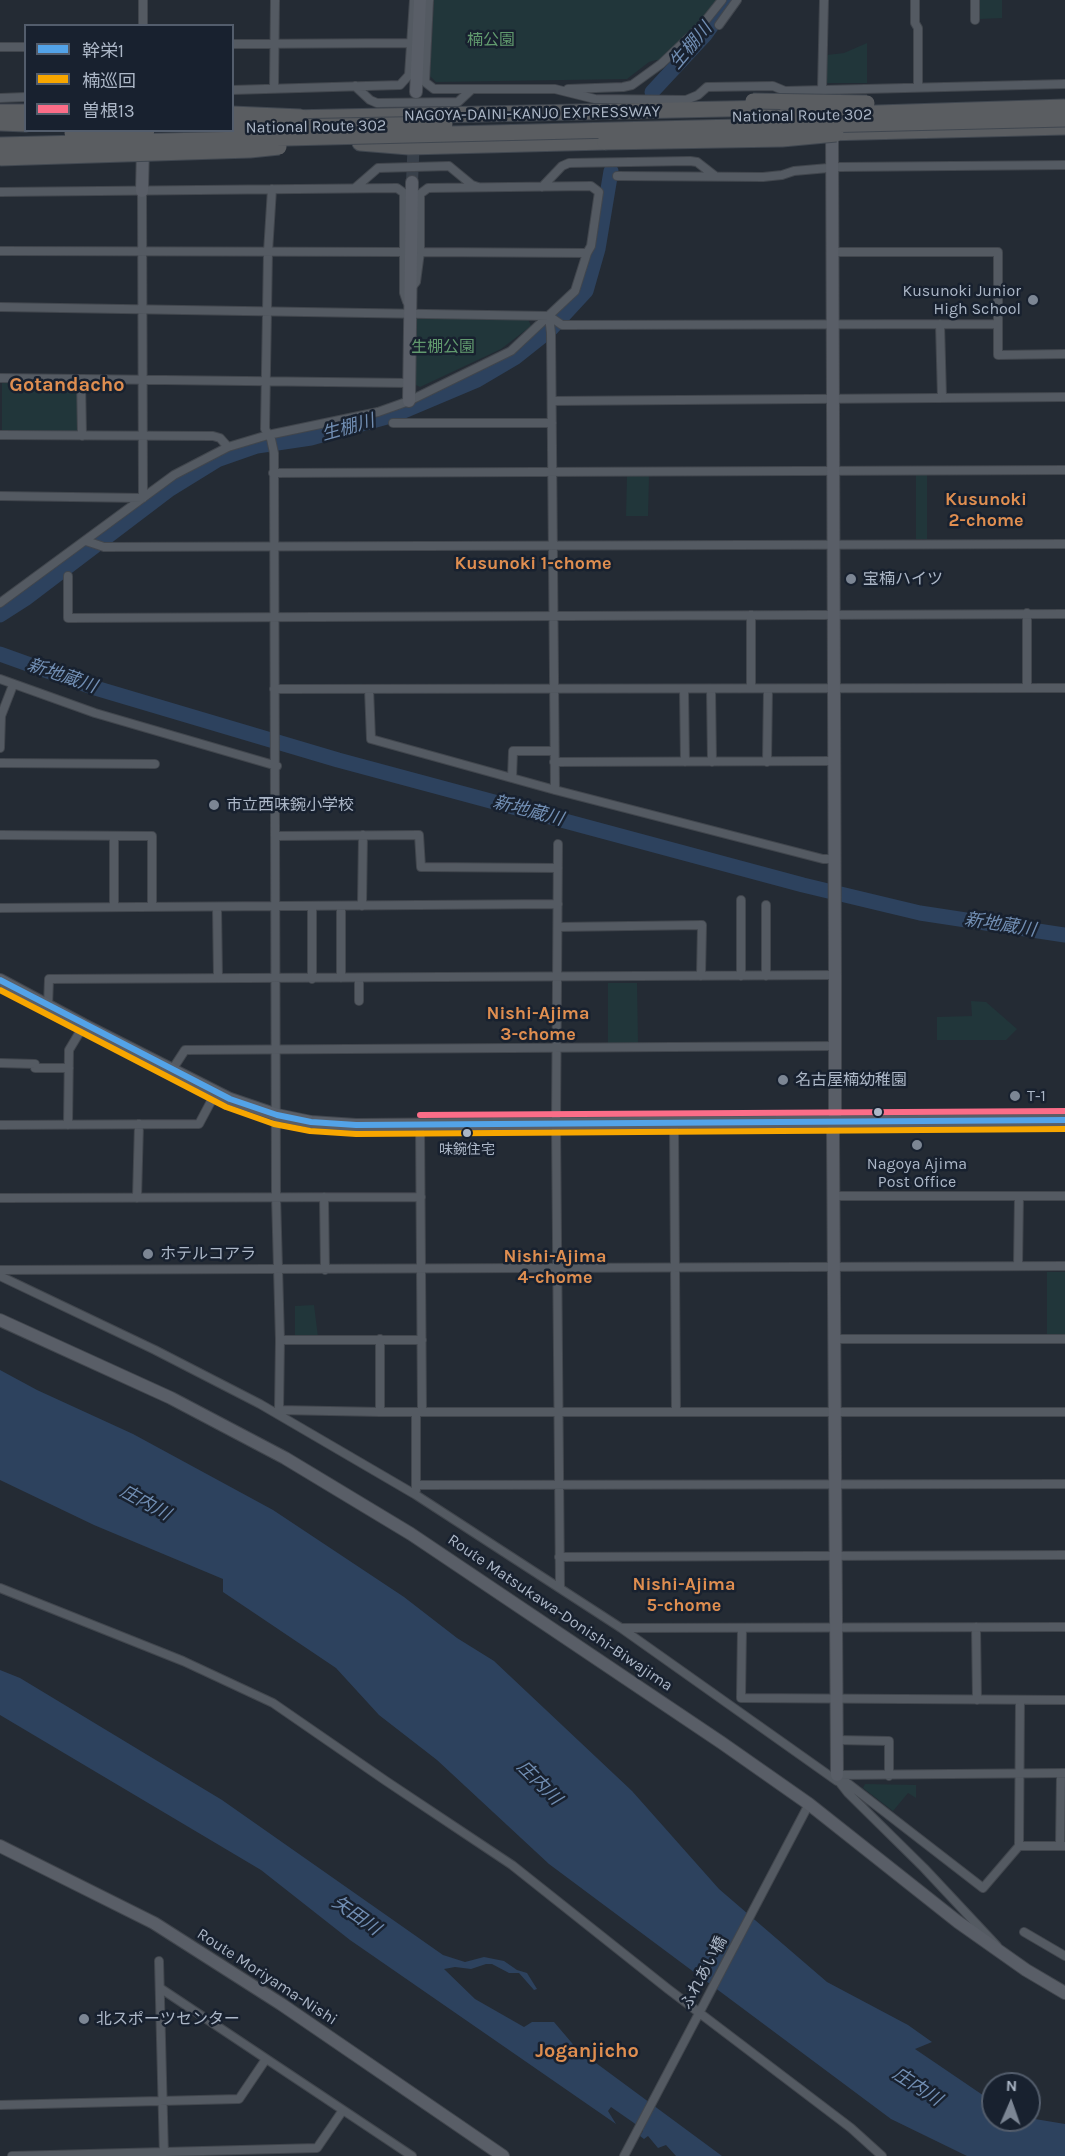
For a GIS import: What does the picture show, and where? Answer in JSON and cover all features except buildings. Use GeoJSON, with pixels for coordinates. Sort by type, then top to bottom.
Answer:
{"type":"FeatureCollection","features":[{"type":"Feature","properties":{"kind":"highway"},"geometry":{"type":"LineString","coordinates":[[339,117],[393,113],[753,101],[868,103],[976,116]]}},
{"type":"Feature","properties":{"kind":"highway","name":"National Route 302"},"geometry":{"type":"LineString","coordinates":[[234,119],[1065,101]]}},
{"type":"Feature","properties":{"kind":"highway","name":"NAGOYA-DAINI-KANJO EXPRESSWAY"},"geometry":{"type":"LineString","coordinates":[[976,116],[1065,107]]}},
{"type":"Feature","properties":{"kind":"highway"},"geometry":{"type":"LineString","coordinates":[[0,112],[24,112]]}},
{"type":"Feature","properties":{"kind":"highway"},"geometry":{"type":"LineString","coordinates":[[234,114],[295,117],[408,147],[782,139],[976,116]]}},
{"type":"Feature","properties":{"kind":"highway","name":"NAGOYA-DAINI-KANJO EXPRESSWAY"},"geometry":{"type":"LineString","coordinates":[[0,145],[976,116],[1065,119]]}},
{"type":"Feature","properties":{"kind":"highway"},"geometry":{"type":"LineString","coordinates":[[0,123],[24,123]]}},
{"type":"Feature","properties":{"kind":"highway","name":"National Route 302"},"geometry":{"type":"LineString","coordinates":[[0,152],[143,149],[361,135],[832,133],[1065,127]]}},
{"type":"Feature","properties":{"kind":"highway","name":"NAGOYA-DAINI-KANJO EXPRESSWAY"},"geometry":{"type":"LineString","coordinates":[[234,128],[361,135]]}},
{"type":"Feature","properties":{"kind":"highway"},"geometry":{"type":"LineString","coordinates":[[0,135],[87,132]]}},
{"type":"Feature","properties":{"kind":"highway"},"geometry":{"type":"LineString","coordinates":[[0,158],[250,150],[361,135]]}},
{"type":"Feature","properties":{"kind":"highway"},"geometry":{"type":"LineString","coordinates":[[0,165],[29,152]]}},
{"type":"Feature","properties":{"kind":"street"},"geometry":{"type":"LineString","coordinates":[[143,0],[143,24]]}},
{"type":"Feature","properties":{"kind":"street"},"geometry":{"type":"LineString","coordinates":[[274,88],[275,0]]}},
{"type":"Feature","properties":{"kind":"street"},"geometry":{"type":"LineString","coordinates":[[234,90],[400,85],[409,75],[414,0]]}},
{"type":"Feature","properties":{"kind":"street"},"geometry":{"type":"LineString","coordinates":[[416,92],[420,0]]}},
{"type":"Feature","properties":{"kind":"street"},"geometry":{"type":"LineString","coordinates":[[429,0],[424,78],[425,82],[434,89],[555,89],[632,85],[661,64],[722,0]]}},
{"type":"Feature","properties":{"kind":"street"},"geometry":{"type":"LineString","coordinates":[[719,25],[737,0]]}},
{"type":"Feature","properties":{"kind":"street"},"geometry":{"type":"LineString","coordinates":[[822,90],[824,0]]}},
{"type":"Feature","properties":{"kind":"street"},"geometry":{"type":"LineString","coordinates":[[915,0],[915,22],[918,28],[918,87]]}},
{"type":"Feature","properties":{"kind":"street"},"geometry":{"type":"LineString","coordinates":[[975,0],[975,20]]}},
{"type":"Feature","properties":{"kind":"street"},"geometry":{"type":"LineString","coordinates":[[234,44],[412,43]]}},
{"type":"Feature","properties":{"kind":"street"},"geometry":{"type":"LineString","coordinates":[[0,47],[24,47]]}},
{"type":"Feature","properties":{"kind":"street"},"geometry":{"type":"LineString","coordinates":[[555,89],[595,99],[649,100],[692,98],[707,87],[773,86],[784,91],[1065,84]]}},
{"type":"Feature","properties":{"kind":"street"},"geometry":{"type":"LineString","coordinates":[[355,86],[377,104],[458,102],[472,89]]}},
{"type":"Feature","properties":{"kind":"street"},"geometry":{"type":"LineString","coordinates":[[862,106],[881,88]]}},
{"type":"Feature","properties":{"kind":"street"},"geometry":{"type":"LineString","coordinates":[[0,98],[24,97]]}},
{"type":"Feature","properties":{"kind":"street"},"geometry":{"type":"LineString","coordinates":[[832,107],[834,471],[832,614],[835,689],[835,1122],[832,1134],[837,1778],[998,1944],[995,1949]]}},
{"type":"Feature","properties":{"kind":"street"},"geometry":{"type":"LineString","coordinates":[[143,498],[142,191],[145,132]]}},
{"type":"Feature","properties":{"kind":"street"},"geometry":{"type":"LineString","coordinates":[[542,187],[567,163],[694,161],[718,177]]}},
{"type":"Feature","properties":{"kind":"street"},"geometry":{"type":"LineString","coordinates":[[617,176],[763,177],[794,171],[840,167],[1065,165]]}},
{"type":"Feature","properties":{"kind":"street"},"geometry":{"type":"LineString","coordinates":[[355,188],[378,168],[449,166],[472,185],[478,187]]}},
{"type":"Feature","properties":{"kind":"street"},"geometry":{"type":"LineString","coordinates":[[409,401],[412,182]]}},
{"type":"Feature","properties":{"kind":"street"},"geometry":{"type":"LineString","coordinates":[[0,603],[88,542],[174,476],[228,447],[378,412],[409,401],[511,351],[550,319],[575,291],[591,246],[600,195],[596,188],[591,186],[428,188],[420,194],[420,252],[416,282],[410,289]]}},
{"type":"Feature","properties":{"kind":"street"},"geometry":{"type":"LineString","coordinates":[[0,192],[397,188],[404,193],[404,293],[409,311]]}},
{"type":"Feature","properties":{"kind":"street"},"geometry":{"type":"LineString","coordinates":[[272,189],[268,252],[265,429],[273,449],[279,1413]]}},
{"type":"Feature","properties":{"kind":"street"},"geometry":{"type":"LineString","coordinates":[[0,251],[404,252]]}},
{"type":"Feature","properties":{"kind":"street"},"geometry":{"type":"LineString","coordinates":[[420,252],[587,253]]}},
{"type":"Feature","properties":{"kind":"street"},"geometry":{"type":"LineString","coordinates":[[832,252],[998,252],[998,355],[1065,354]]}},
{"type":"Feature","properties":{"kind":"street"},"geometry":{"type":"LineString","coordinates":[[0,307],[409,311],[550,319],[562,325],[998,324]]}},
{"type":"Feature","properties":{"kind":"street"},"geometry":{"type":"LineString","coordinates":[[550,319],[552,333],[555,790]]}},
{"type":"Feature","properties":{"kind":"street"},"geometry":{"type":"LineString","coordinates":[[940,324],[942,398]]}},
{"type":"Feature","properties":{"kind":"street"},"geometry":{"type":"LineString","coordinates":[[0,378],[409,382]]}},
{"type":"Feature","properties":{"kind":"street"},"geometry":{"type":"LineString","coordinates":[[81,380],[82,436]]}},
{"type":"Feature","properties":{"kind":"street"},"geometry":{"type":"LineString","coordinates":[[552,401],[1065,397]]}},
{"type":"Feature","properties":{"kind":"street"},"geometry":{"type":"LineString","coordinates":[[393,423],[552,423]]}},
{"type":"Feature","properties":{"kind":"street"},"geometry":{"type":"LineString","coordinates":[[0,435],[213,436],[220,438],[228,447]]}},
{"type":"Feature","properties":{"kind":"street"},"geometry":{"type":"LineString","coordinates":[[273,473],[1065,470]]}},
{"type":"Feature","properties":{"kind":"street"},"geometry":{"type":"LineString","coordinates":[[0,496],[143,498]]}},
{"type":"Feature","properties":{"kind":"street"},"geometry":{"type":"LineString","coordinates":[[88,542],[104,548],[1065,544]]}},
{"type":"Feature","properties":{"kind":"street"},"geometry":{"type":"LineString","coordinates":[[68,576],[68,618],[1065,614]]}},
{"type":"Feature","properties":{"kind":"street"},"geometry":{"type":"LineString","coordinates":[[1027,613],[1027,688]]}},
{"type":"Feature","properties":{"kind":"street"},"geometry":{"type":"LineString","coordinates":[[751,615],[752,688]]}},
{"type":"Feature","properties":{"kind":"street"},"geometry":{"type":"LineString","coordinates":[[0,679],[11,689],[276,766]]}},
{"type":"Feature","properties":{"kind":"street"},"geometry":{"type":"LineString","coordinates":[[684,688],[685,762]]}},
{"type":"Feature","properties":{"kind":"street"},"geometry":{"type":"LineString","coordinates":[[767,762],[768,688]]}},
{"type":"Feature","properties":{"kind":"street"},"geometry":{"type":"LineString","coordinates":[[274,689],[1065,688]]}},
{"type":"Feature","properties":{"kind":"street"},"geometry":{"type":"LineString","coordinates":[[0,693],[11,689]]}},
{"type":"Feature","properties":{"kind":"street"},"geometry":{"type":"LineString","coordinates":[[0,748],[1,716],[11,689]]}},
{"type":"Feature","properties":{"kind":"street"},"geometry":{"type":"LineString","coordinates":[[369,689],[371,739],[555,790],[823,859],[834,859]]}},
{"type":"Feature","properties":{"kind":"street"},"geometry":{"type":"LineString","coordinates":[[711,689],[712,762]]}},
{"type":"Feature","properties":{"kind":"street"},"geometry":{"type":"LineString","coordinates":[[512,778],[513,751],[554,751]]}},
{"type":"Feature","properties":{"kind":"street"},"geometry":{"type":"LineString","coordinates":[[554,762],[834,762]]}},
{"type":"Feature","properties":{"kind":"street"},"geometry":{"type":"LineString","coordinates":[[0,763],[155,764]]}},
{"type":"Feature","properties":{"kind":"street"},"geometry":{"type":"LineString","coordinates":[[0,835],[152,836],[152,907]]}},
{"type":"Feature","properties":{"kind":"street"},"geometry":{"type":"LineString","coordinates":[[362,906],[363,835]]}},
{"type":"Feature","properties":{"kind":"street"},"geometry":{"type":"LineString","coordinates":[[276,836],[419,835],[421,867],[558,868]]}},
{"type":"Feature","properties":{"kind":"street"},"geometry":{"type":"LineString","coordinates":[[114,836],[114,907]]}},
{"type":"Feature","properties":{"kind":"street"},"geometry":{"type":"LineString","coordinates":[[558,844],[556,1269],[560,1587]]}},
{"type":"Feature","properties":{"kind":"street"},"geometry":{"type":"LineString","coordinates":[[741,900],[741,976]]}},
{"type":"Feature","properties":{"kind":"street"},"geometry":{"type":"LineString","coordinates":[[0,908],[558,904]]}},
{"type":"Feature","properties":{"kind":"street"},"geometry":{"type":"LineString","coordinates":[[765,905],[766,976]]}},
{"type":"Feature","properties":{"kind":"street"},"geometry":{"type":"LineString","coordinates":[[312,906],[312,979]]}},
{"type":"Feature","properties":{"kind":"street"},"geometry":{"type":"LineString","coordinates":[[341,906],[341,978]]}},
{"type":"Feature","properties":{"kind":"street"},"geometry":{"type":"LineString","coordinates":[[217,907],[218,978]]}},
{"type":"Feature","properties":{"kind":"street"},"geometry":{"type":"LineString","coordinates":[[558,927],[702,925],[701,976]]}},
{"type":"Feature","properties":{"kind":"street"},"geometry":{"type":"LineString","coordinates":[[48,1006],[49,979],[835,975]]}},
{"type":"Feature","properties":{"kind":"street"},"geometry":{"type":"LineString","coordinates":[[359,978],[359,1001]]}},
{"type":"Feature","properties":{"kind":"street"},"geometry":{"type":"LineString","coordinates":[[0,980],[172,1070],[248,1106],[277,1115],[333,1124],[1065,1120]]}},
{"type":"Feature","properties":{"kind":"street"},"geometry":{"type":"LineString","coordinates":[[68,1125],[69,1050],[84,1025]]}},
{"type":"Feature","properties":{"kind":"street"},"geometry":{"type":"LineString","coordinates":[[172,1070],[184,1050],[835,1046]]}},
{"type":"Feature","properties":{"kind":"street"},"geometry":{"type":"LineString","coordinates":[[0,1063],[35,1064],[35,1068],[69,1068]]}},
{"type":"Feature","properties":{"kind":"street"},"geometry":{"type":"LineString","coordinates":[[0,1125],[199,1124],[216,1092]]}},
{"type":"Feature","properties":{"kind":"street"},"geometry":{"type":"LineString","coordinates":[[674,1123],[676,1412]]}},
{"type":"Feature","properties":{"kind":"street"},"geometry":{"type":"LineString","coordinates":[[137,1198],[139,1124]]}},
{"type":"Feature","properties":{"kind":"street"},"geometry":{"type":"LineString","coordinates":[[416,1495],[422,1340],[420,1124]]}},
{"type":"Feature","properties":{"kind":"street"},"geometry":{"type":"LineString","coordinates":[[833,1196],[1065,1196]]}},
{"type":"Feature","properties":{"kind":"street"},"geometry":{"type":"LineString","coordinates":[[1018,1266],[1019,1196]]}},
{"type":"Feature","properties":{"kind":"street"},"geometry":{"type":"LineString","coordinates":[[324,1197],[325,1270]]}},
{"type":"Feature","properties":{"kind":"street"},"geometry":{"type":"LineString","coordinates":[[0,1198],[421,1197]]}},
{"type":"Feature","properties":{"kind":"street"},"geometry":{"type":"LineString","coordinates":[[0,1270],[1065,1266]]}},
{"type":"Feature","properties":{"kind":"street"},"geometry":{"type":"LineString","coordinates":[[0,1276],[155,1350],[279,1413],[416,1495],[621,1628],[837,1778],[983,1888],[1019,1846],[1020,1700]]}},
{"type":"Feature","properties":{"kind":"street","name":"Route Matsukawa-Donishi-Biwajima"},"geometry":{"type":"LineString","coordinates":[[0,1320],[171,1398],[285,1458],[359,1502],[476,1576],[625,1676],[809,1804],[995,1949],[1065,1993]]}},
{"type":"Feature","properties":{"kind":"street"},"geometry":{"type":"LineString","coordinates":[[380,1339],[380,1412]]}},
{"type":"Feature","properties":{"kind":"street"},"geometry":{"type":"LineString","coordinates":[[834,1339],[1065,1339]]}},
{"type":"Feature","properties":{"kind":"street"},"geometry":{"type":"LineString","coordinates":[[280,1340],[422,1340]]}},
{"type":"Feature","properties":{"kind":"street"},"geometry":{"type":"LineString","coordinates":[[279,1413],[1065,1412]]}},
{"type":"Feature","properties":{"kind":"street"},"geometry":{"type":"LineString","coordinates":[[416,1485],[1065,1484]]}},
{"type":"Feature","properties":{"kind":"street"},"geometry":{"type":"LineString","coordinates":[[560,1557],[1065,1555]]}},
{"type":"Feature","properties":{"kind":"street"},"geometry":{"type":"LineString","coordinates":[[0,1588],[183,1660],[273,1703],[512,1864],[668,1989],[703,2008],[756,2056],[851,2128],[882,2156]]}},
{"type":"Feature","properties":{"kind":"street"},"geometry":{"type":"LineString","coordinates":[[976,1627],[977,1700]]}},
{"type":"Feature","properties":{"kind":"street"},"geometry":{"type":"LineString","coordinates":[[621,1628],[1065,1627]]}},
{"type":"Feature","properties":{"kind":"street"},"geometry":{"type":"LineString","coordinates":[[742,1628],[741,1698],[1065,1700]]}},
{"type":"Feature","properties":{"kind":"street"},"geometry":{"type":"LineString","coordinates":[[837,1740],[890,1741],[889,1776]]}},
{"type":"Feature","properties":{"kind":"street"},"geometry":{"type":"LineString","coordinates":[[837,1778],[1063,1773],[1063,1846],[1019,1846]]}},
{"type":"Feature","properties":{"kind":"street","name":"ふれあい橋"},"geometry":{"type":"LineString","coordinates":[[624,2156],[809,1804]]}},
{"type":"Feature","properties":{"kind":"street","name":"Route Moriyama-Nishi"},"geometry":{"type":"LineString","coordinates":[[0,1846],[154,1923],[281,2004],[503,2156]]}},
{"type":"Feature","properties":{"kind":"street"},"geometry":{"type":"LineString","coordinates":[[1024,1932],[1065,1956]]}},
{"type":"Feature","properties":{"kind":"street"},"geometry":{"type":"LineString","coordinates":[[159,1961],[164,2155]]}},
{"type":"Feature","properties":{"kind":"street"},"geometry":{"type":"LineString","coordinates":[[160,1989],[412,2156]]}},
{"type":"Feature","properties":{"kind":"street"},"geometry":{"type":"LineString","coordinates":[[0,2105],[238,2099],[266,2058]]}},
{"type":"Feature","properties":{"kind":"street"},"geometry":{"type":"LineString","coordinates":[[12,2156],[164,2155],[317,2148],[343,2110]]}},
{"type":"Feature","properties":{"kind":"green space","name":"楠公園"},"geometry":{"type":"Polygon","coordinates":[[[434,0],[718,0],[704,22],[662,61],[649,62],[627,79],[436,82],[430,76],[434,0]]]}},
{"type":"Feature","properties":{"kind":"green space"},"geometry":{"type":"Polygon","coordinates":[[[978,0],[1002,0],[1002,18],[980,19],[978,0]]]}},
{"type":"Feature","properties":{"kind":"green space"},"geometry":{"type":"Polygon","coordinates":[[[867,43],[867,83],[827,83],[827,55],[844,53],[867,43]]]}},
{"type":"Feature","properties":{"kind":"green space","name":"生棚公園"},"geometry":{"type":"Polygon","coordinates":[[[417,319],[528,319],[531,326],[501,349],[420,387],[416,385],[415,321],[417,319]]]}},
{"type":"Feature","properties":{"kind":"green space"},"geometry":{"type":"Polygon","coordinates":[[[2,382],[79,383],[80,432],[2,432],[2,382]]]}},
{"type":"Feature","properties":{"kind":"green space"},"geometry":{"type":"Polygon","coordinates":[[[916,474],[927,474],[927,539],[916,539],[916,474]]]}},
{"type":"Feature","properties":{"kind":"green space"},"geometry":{"type":"Polygon","coordinates":[[[627,476],[649,476],[648,516],[626,516],[627,476]]]}},
{"type":"Feature","properties":{"kind":"green space"},"geometry":{"type":"Polygon","coordinates":[[[608,983],[637,983],[638,1043],[608,1044],[608,983]]]}},
{"type":"Feature","properties":{"kind":"green space"},"geometry":{"type":"Polygon","coordinates":[[[971,1001],[986,1002],[1017,1029],[1006,1040],[937,1040],[937,1017],[972,1016],[971,1001]]]}},
{"type":"Feature","properties":{"kind":"green space"},"geometry":{"type":"Polygon","coordinates":[[[1047,1272],[1065,1272],[1065,1334],[1047,1334],[1047,1272]]]}},
{"type":"Feature","properties":{"kind":"green space"},"geometry":{"type":"Polygon","coordinates":[[[314,1305],[318,1337],[295,1337],[295,1306],[314,1305]]]}},
{"type":"Feature","properties":{"kind":"green space"},"geometry":{"type":"Polygon","coordinates":[[[865,1784],[916,1785],[916,1798],[908,1793],[893,1811],[863,1788],[865,1784]]]}},
{"type":"Feature","properties":{"kind":"water","name":"庄内川"},"geometry":{"type":"Polygon","coordinates":[[[0,1370],[37,1390],[133,1434],[273,1510],[404,1597],[457,1638],[494,1661],[632,1791],[719,1889],[827,1982],[908,2025],[932,2042],[915,2049],[981,2094],[981,2132],[1041,2132],[1041,2120],[1065,2124],[1065,2156],[967,2156],[891,2119],[549,1864],[437,1760],[379,1715],[336,1668],[223,1592],[223,1579],[94,1525],[0,1480],[0,1370]]]}},
{"type":"Feature","properties":{"kind":"water","name":"矢田川"},"geometry":{"type":"Polygon","coordinates":[[[0,1670],[20,1678],[222,1800],[443,1955],[465,1962],[484,1957],[504,1961],[517,1970],[527,1973],[537,1989],[534,1990],[519,1973],[509,1973],[492,1964],[471,1969],[455,1967],[444,1969],[475,1999],[524,2027],[532,2022],[554,2022],[577,2049],[722,2156],[676,2156],[666,2145],[658,2148],[648,2136],[644,2139],[640,2136],[643,2131],[611,2107],[608,2111],[616,2124],[350,1940],[261,1870],[0,1715],[0,1670]]]}},
{"type":"Feature","properties":{"kind":"waterway","name":"生棚川"},"geometry":{"type":"LineString","coordinates":[[652,92],[705,35],[730,0]]}},
{"type":"Feature","properties":{"kind":"waterway","name":"生棚川"},"geometry":{"type":"LineString","coordinates":[[0,615],[25,599],[170,489],[217,460],[257,446],[311,438],[394,415],[477,380],[516,357],[550,330],[586,291],[598,249],[611,171]]}},
{"type":"Feature","properties":{"kind":"waterway","name":"新地蔵川"},"geometry":{"type":"LineString","coordinates":[[0,654],[92,687],[338,760],[803,885],[920,913],[1065,935]]}},
{"type":"Feature","properties":{"kind":"tunnel"},"geometry":{"type":"LineString","coordinates":[[412,182],[416,92]]}},
{"type":"Feature","properties":{"kind":"transit line","name":"幹栄1"},"geometry":{"type":"LineString","coordinates":[[0,980],[230,1099],[277,1115],[311,1122],[356,1125],[1065,1120]]}},
{"type":"Feature","properties":{"kind":"transit line","name":"楠巡回"},"geometry":{"type":"LineString","coordinates":[[0,990],[226,1107],[274,1124],[310,1131],[356,1134],[1065,1129]]}},
{"type":"Feature","properties":{"kind":"transit line","name":"曽根13"},"geometry":{"type":"LineString","coordinates":[[420,1115],[1065,1111]]}},
{"type":"Feature","properties":{"kind":"place","name":"Kusunoki Junior High School"},"geometry":{"type":"Point","coordinates":[1033,300]}},
{"type":"Feature","properties":{"kind":"place","name":"宝楠ハイツ"},"geometry":{"type":"Point","coordinates":[851,579]}},
{"type":"Feature","properties":{"kind":"place","name":"市立西味鋺小学校"},"geometry":{"type":"Point","coordinates":[214,805]}},
{"type":"Feature","properties":{"kind":"place","name":"名古屋楠幼稚園"},"geometry":{"type":"Point","coordinates":[783,1080]}},
{"type":"Feature","properties":{"kind":"place","name":"T-1"},"geometry":{"type":"Point","coordinates":[1015,1096]}},
{"type":"Feature","properties":{"kind":"place","name":"味鋺住宅"},"geometry":{"type":"Point","coordinates":[467,1133]}},
{"type":"Feature","properties":{"kind":"place","name":"Nagoya Ajima Post Office"},"geometry":{"type":"Point","coordinates":[917,1145]}},
{"type":"Feature","properties":{"kind":"place","name":"ホテルコアラ"},"geometry":{"type":"Point","coordinates":[148,1254]}},
{"type":"Feature","properties":{"kind":"place","name":"北スポーツセンター"},"geometry":{"type":"Point","coordinates":[84,2019]}},
{"type":"Feature","properties":{"kind":"district","name":"Gotandacho"},"geometry":{"type":"Point","coordinates":[67,385]}},
{"type":"Feature","properties":{"kind":"district","name":"Kusunoki 2-chome"},"geometry":{"type":"Point","coordinates":[986,510]}},
{"type":"Feature","properties":{"kind":"district","name":"Kusunoki 1-chome"},"geometry":{"type":"Point","coordinates":[533,564]}},
{"type":"Feature","properties":{"kind":"district","name":"Nishi-Ajima 3-chome"},"geometry":{"type":"Point","coordinates":[538,1024]}},
{"type":"Feature","properties":{"kind":"district","name":"Nishi-Ajima 4-chome"},"geometry":{"type":"Point","coordinates":[555,1267]}},
{"type":"Feature","properties":{"kind":"district","name":"Nishi-Ajima 5-chome"},"geometry":{"type":"Point","coordinates":[684,1595]}},
{"type":"Feature","properties":{"kind":"district","name":"Joganjicho"},"geometry":{"type":"Point","coordinates":[587,2051]}}]}
